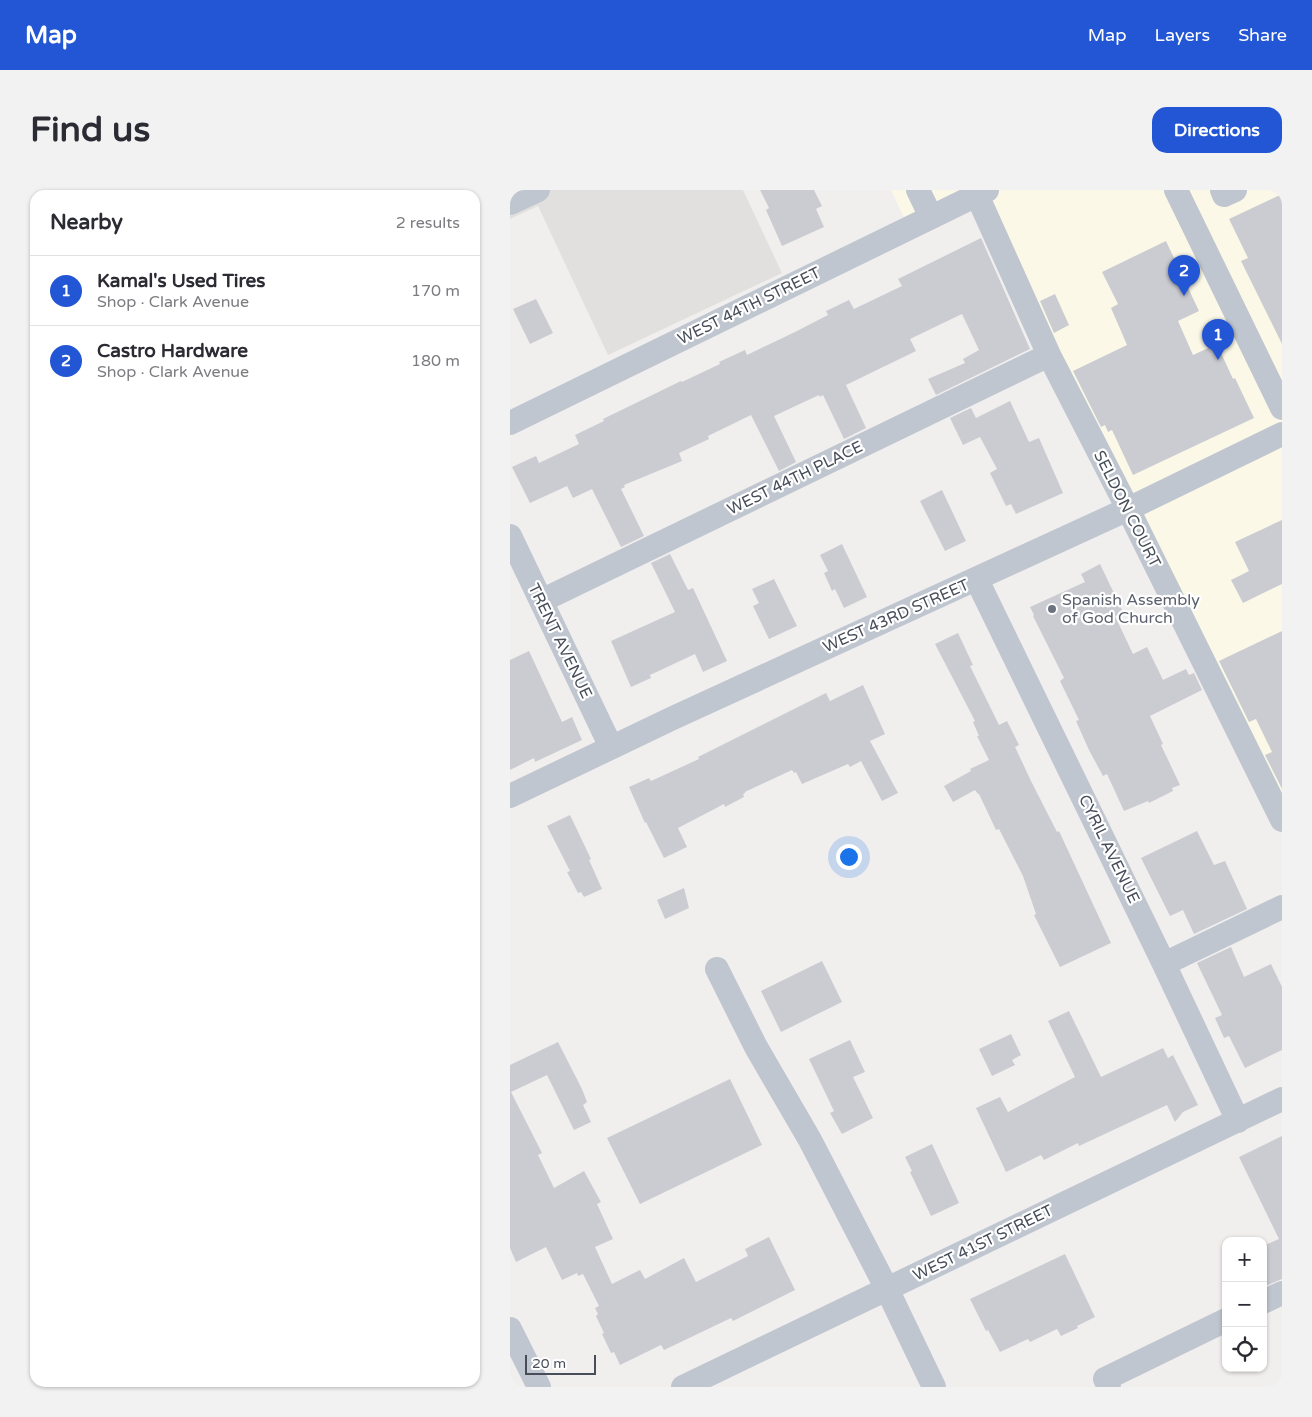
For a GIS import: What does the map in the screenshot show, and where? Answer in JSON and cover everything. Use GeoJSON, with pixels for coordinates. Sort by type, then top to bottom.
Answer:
{"type":"FeatureCollection","features":[{"type":"Feature","properties":{"kind":"street"},"geometry":{"type":"LineString","coordinates":[[510,203],[538,190]]}},
{"type":"Feature","properties":{"kind":"street"},"geometry":{"type":"LineString","coordinates":[[918,190],[931,217]]}},
{"type":"Feature","properties":{"kind":"street"},"geometry":{"type":"LineString","coordinates":[[1176,190],[1276,380],[1282,408]]}},
{"type":"Feature","properties":{"kind":"street"},"geometry":{"type":"LineString","coordinates":[[1222,190],[1224,195],[1235,190]]}},
{"type":"Feature","properties":{"kind":"street","name":"WEST 44TH STREET"},"geometry":{"type":"LineString","coordinates":[[510,423],[982,192]]}},
{"type":"Feature","properties":{"kind":"street","name":"SELDON COURT"},"geometry":{"type":"LineString","coordinates":[[982,192],[1049,355],[1128,509],[1282,820]]}},
{"type":"Feature","properties":{"kind":"street","name":"WEST 44TH PLACE"},"geometry":{"type":"LineString","coordinates":[[540,601],[1049,355]]}},
{"type":"Feature","properties":{"kind":"street","name":"WEST 43RD STREET"},"geometry":{"type":"LineString","coordinates":[[510,796],[612,747],[977,580],[1282,434]]}},
{"type":"Feature","properties":{"kind":"street","name":"TRENT AVENUE"},"geometry":{"type":"LineString","coordinates":[[510,536],[612,747]]}},
{"type":"Feature","properties":{"kind":"street","name":"CYRIL AVENUE"},"geometry":{"type":"LineString","coordinates":[[977,580],[1164,964],[1238,1121]]}},
{"type":"Feature","properties":{"kind":"street"},"geometry":{"type":"LineString","coordinates":[[1164,964],[1282,907]]}},
{"type":"Feature","properties":{"kind":"street"},"geometry":{"type":"LineString","coordinates":[[717,969],[756,1047],[810,1140],[887,1289],[934,1387]]}},
{"type":"Feature","properties":{"kind":"street","name":"WEST 41ST STREET"},"geometry":{"type":"LineString","coordinates":[[683,1387],[1282,1099]]}},
{"type":"Feature","properties":{"kind":"street"},"geometry":{"type":"LineString","coordinates":[[1267,1300],[1282,1293]]}},
{"type":"Feature","properties":{"kind":"street"},"geometry":{"type":"LineString","coordinates":[[1109,1387],[1105,1379],[1222,1322]]}},
{"type":"Feature","properties":{"kind":"street"},"geometry":{"type":"LineString","coordinates":[[510,1329],[539,1387]]}},
{"type":"Feature","properties":{"kind":"shaded area"},"geometry":{"type":"Polygon","coordinates":[[[510,190],[743,190],[782,273],[608,355],[538,206],[510,219],[510,190]]]}},
{"type":"Feature","properties":{"kind":"shaded area"},"geometry":{"type":"Polygon","coordinates":[[[891,190],[1282,190],[1282,820],[977,195],[909,228],[891,190]]]}},
{"type":"Feature","properties":{"kind":"building"},"geometry":{"type":"Polygon","coordinates":[[[760,190],[814,190],[822,206],[816,209],[824,227],[782,246],[766,210],[769,208],[760,190]]]}},
{"type":"Feature","properties":{"kind":"building"},"geometry":{"type":"Polygon","coordinates":[[[1282,194],[1282,344],[1241,261],[1248,258],[1229,219],[1282,194]]]}},
{"type":"Feature","properties":{"kind":"building"},"geometry":{"type":"Polygon","coordinates":[[[981,238],[1030,349],[936,395],[928,379],[965,363],[963,359],[979,350],[962,314],[910,339],[916,351],[846,385],[866,428],[844,439],[823,395],[820,397],[819,395],[774,416],[796,462],[779,471],[751,415],[708,436],[709,439],[679,453],[682,461],[624,485],[625,487],[621,489],[644,536],[621,547],[592,489],[573,498],[567,486],[530,503],[512,467],[536,456],[539,463],[579,444],[575,435],[604,421],[603,419],[720,364],[719,362],[745,350],[747,355],[795,332],[828,315],[826,311],[849,300],[854,309],[902,286],[898,279],[981,238]]]}},
{"type":"Feature","properties":{"kind":"building"},"geometry":{"type":"Polygon","coordinates":[[[1166,241],[1199,311],[1178,321],[1193,355],[1217,344],[1254,418],[1133,475],[1112,430],[1108,432],[1105,425],[1101,427],[1073,371],[1127,345],[1111,308],[1118,304],[1102,272],[1166,241]]]}},
{"type":"Feature","properties":{"kind":"building"},"geometry":{"type":"Polygon","coordinates":[[[1055,294],[1069,325],[1054,333],[1040,301],[1055,294]]]}},
{"type":"Feature","properties":{"kind":"building"},"geometry":{"type":"Polygon","coordinates":[[[536,299],[553,333],[530,344],[513,309],[536,299]]]}},
{"type":"Feature","properties":{"kind":"building"},"geometry":{"type":"Polygon","coordinates":[[[1010,401],[1029,442],[1039,438],[1063,493],[1016,514],[1011,504],[1006,506],[990,473],[997,469],[980,437],[963,445],[950,418],[971,408],[976,418],[1010,401]]]}},
{"type":"Feature","properties":{"kind":"building"},"geometry":{"type":"Polygon","coordinates":[[[942,490],[966,541],[945,551],[920,501],[942,490]]]}},
{"type":"Feature","properties":{"kind":"building"},"geometry":{"type":"Polygon","coordinates":[[[1282,520],[1282,584],[1243,603],[1231,580],[1249,571],[1235,542],[1282,520]]]}},
{"type":"Feature","properties":{"kind":"building"},"geometry":{"type":"Polygon","coordinates":[[[842,544],[867,597],[844,608],[835,589],[832,591],[824,573],[828,571],[820,555],[842,544]]]}},
{"type":"Feature","properties":{"kind":"building"},"geometry":{"type":"Polygon","coordinates":[[[670,554],[688,590],[693,588],[727,661],[703,672],[695,654],[650,675],[651,678],[631,687],[611,641],[675,612],[651,563],[670,554]]]}},
{"type":"Feature","properties":{"kind":"building"},"geometry":{"type":"Polygon","coordinates":[[[1100,564],[1123,612],[1115,616],[1133,654],[1147,647],[1163,680],[1186,669],[1189,675],[1194,673],[1202,690],[1150,716],[1180,785],[1172,788],[1173,791],[1149,803],[1148,801],[1124,811],[1107,774],[1103,776],[1089,750],[1076,721],[1079,720],[1060,681],[1064,678],[1030,607],[1085,582],[1081,574],[1100,564]]]}},
{"type":"Feature","properties":{"kind":"building"},"geometry":{"type":"Polygon","coordinates":[[[774,579],[797,626],[769,639],[753,606],[759,603],[752,589],[774,579]]]}},
{"type":"Feature","properties":{"kind":"building"},"geometry":{"type":"Polygon","coordinates":[[[1282,631],[1282,789],[1265,755],[1272,752],[1256,719],[1249,722],[1219,661],[1282,631]]]}},
{"type":"Feature","properties":{"kind":"building"},"geometry":{"type":"Polygon","coordinates":[[[958,633],[973,665],[970,666],[999,725],[1007,721],[1019,745],[1015,747],[1057,832],[1059,831],[1111,943],[1060,967],[1034,915],[1036,914],[1023,876],[999,829],[996,830],[979,794],[975,790],[953,802],[944,786],[971,771],[970,769],[989,760],[977,736],[979,736],[973,722],[975,721],[935,644],[958,633]]]}},
{"type":"Feature","properties":{"kind":"building"},"geometry":{"type":"Polygon","coordinates":[[[529,651],[562,722],[572,717],[582,740],[535,762],[534,758],[510,770],[510,660],[529,651]]]}},
{"type":"Feature","properties":{"kind":"building"},"geometry":{"type":"Polygon","coordinates":[[[863,685],[885,734],[870,741],[898,793],[882,801],[861,761],[850,767],[848,764],[802,784],[796,772],[794,773],[792,770],[745,792],[743,794],[744,797],[725,807],[724,804],[678,828],[687,847],[664,858],[645,823],[629,787],[649,778],[651,781],[699,759],[698,757],[826,693],[830,701],[863,685]]]}},
{"type":"Feature","properties":{"kind":"building"},"geometry":{"type":"Polygon","coordinates":[[[570,815],[591,859],[589,860],[602,889],[584,897],[581,892],[578,893],[567,872],[570,871],[547,826],[570,815]]]}},
{"type":"Feature","properties":{"kind":"building"},"geometry":{"type":"Polygon","coordinates":[[[1197,831],[1214,865],[1225,861],[1247,909],[1194,934],[1183,910],[1170,916],[1141,858],[1197,831]]]}},
{"type":"Feature","properties":{"kind":"building"},"geometry":{"type":"Polygon","coordinates":[[[684,888],[689,908],[665,919],[657,900],[684,888]]]}},
{"type":"Feature","properties":{"kind":"building"},"geometry":{"type":"Polygon","coordinates":[[[1231,947],[1244,977],[1271,964],[1282,987],[1282,1050],[1245,1068],[1229,1036],[1224,1038],[1215,1018],[1222,1015],[1197,963],[1231,947]]]}},
{"type":"Feature","properties":{"kind":"building"},"geometry":{"type":"Polygon","coordinates":[[[822,961],[842,1002],[781,1032],[761,991],[822,961]]]}},
{"type":"Feature","properties":{"kind":"building"},"geometry":{"type":"Polygon","coordinates":[[[1069,1011],[1101,1077],[1163,1048],[1168,1058],[1173,1055],[1198,1105],[1183,1112],[1175,1122],[1167,1105],[1079,1146],[1078,1143],[1044,1160],[1041,1155],[1006,1172],[976,1108],[1000,1097],[1008,1112],[1075,1077],[1048,1021],[1069,1011]]]}},
{"type":"Feature","properties":{"kind":"building"},"geometry":{"type":"Polygon","coordinates":[[[1011,1034],[1021,1055],[1012,1060],[1015,1065],[992,1076],[979,1049],[1011,1034]]]}},
{"type":"Feature","properties":{"kind":"building"},"geometry":{"type":"Polygon","coordinates":[[[850,1040],[865,1072],[853,1077],[873,1118],[842,1134],[830,1113],[834,1111],[809,1059],[850,1040]]]}},
{"type":"Feature","properties":{"kind":"building"},"geometry":{"type":"Polygon","coordinates":[[[558,1042],[582,1089],[587,1102],[583,1105],[591,1122],[574,1130],[547,1075],[511,1092],[542,1153],[538,1155],[554,1188],[584,1171],[601,1202],[597,1204],[613,1239],[595,1247],[612,1284],[640,1270],[645,1279],[684,1258],[696,1282],[748,1256],[745,1249],[769,1237],[795,1290],[733,1321],[731,1318],[664,1350],[661,1345],[620,1365],[614,1352],[611,1353],[602,1334],[604,1333],[596,1316],[598,1314],[595,1308],[599,1306],[583,1274],[578,1276],[577,1273],[562,1280],[546,1247],[516,1262],[510,1248],[510,1065],[558,1042]]]}},
{"type":"Feature","properties":{"kind":"building"},"geometry":{"type":"Polygon","coordinates":[[[730,1079],[762,1145],[640,1204],[607,1138],[730,1079]]]}},
{"type":"Feature","properties":{"kind":"building"},"geometry":{"type":"Polygon","coordinates":[[[1282,1136],[1282,1279],[1267,1285],[1267,1244],[1279,1239],[1239,1157],[1282,1136]]]}},
{"type":"Feature","properties":{"kind":"building"},"geometry":{"type":"Polygon","coordinates":[[[932,1144],[959,1203],[931,1216],[905,1157],[932,1144]]]}},
{"type":"Feature","properties":{"kind":"building"},"geometry":{"type":"Polygon","coordinates":[[[1065,1254],[1095,1317],[1061,1336],[1057,1329],[1030,1342],[1028,1339],[1000,1352],[988,1330],[986,1331],[970,1299],[1065,1254]]]}},
{"type":"Feature","properties":{"kind":"place","name":"Castro Hardware"},"geometry":{"type":"Point","coordinates":[1184,296]}},
{"type":"Feature","properties":{"kind":"place","name":"Kamal's Used Tires"},"geometry":{"type":"Point","coordinates":[1218,360]}},
{"type":"Feature","properties":{"kind":"place","name":"Spanish Assembly of God Church"},"geometry":{"type":"Point","coordinates":[1052,609]}}]}
